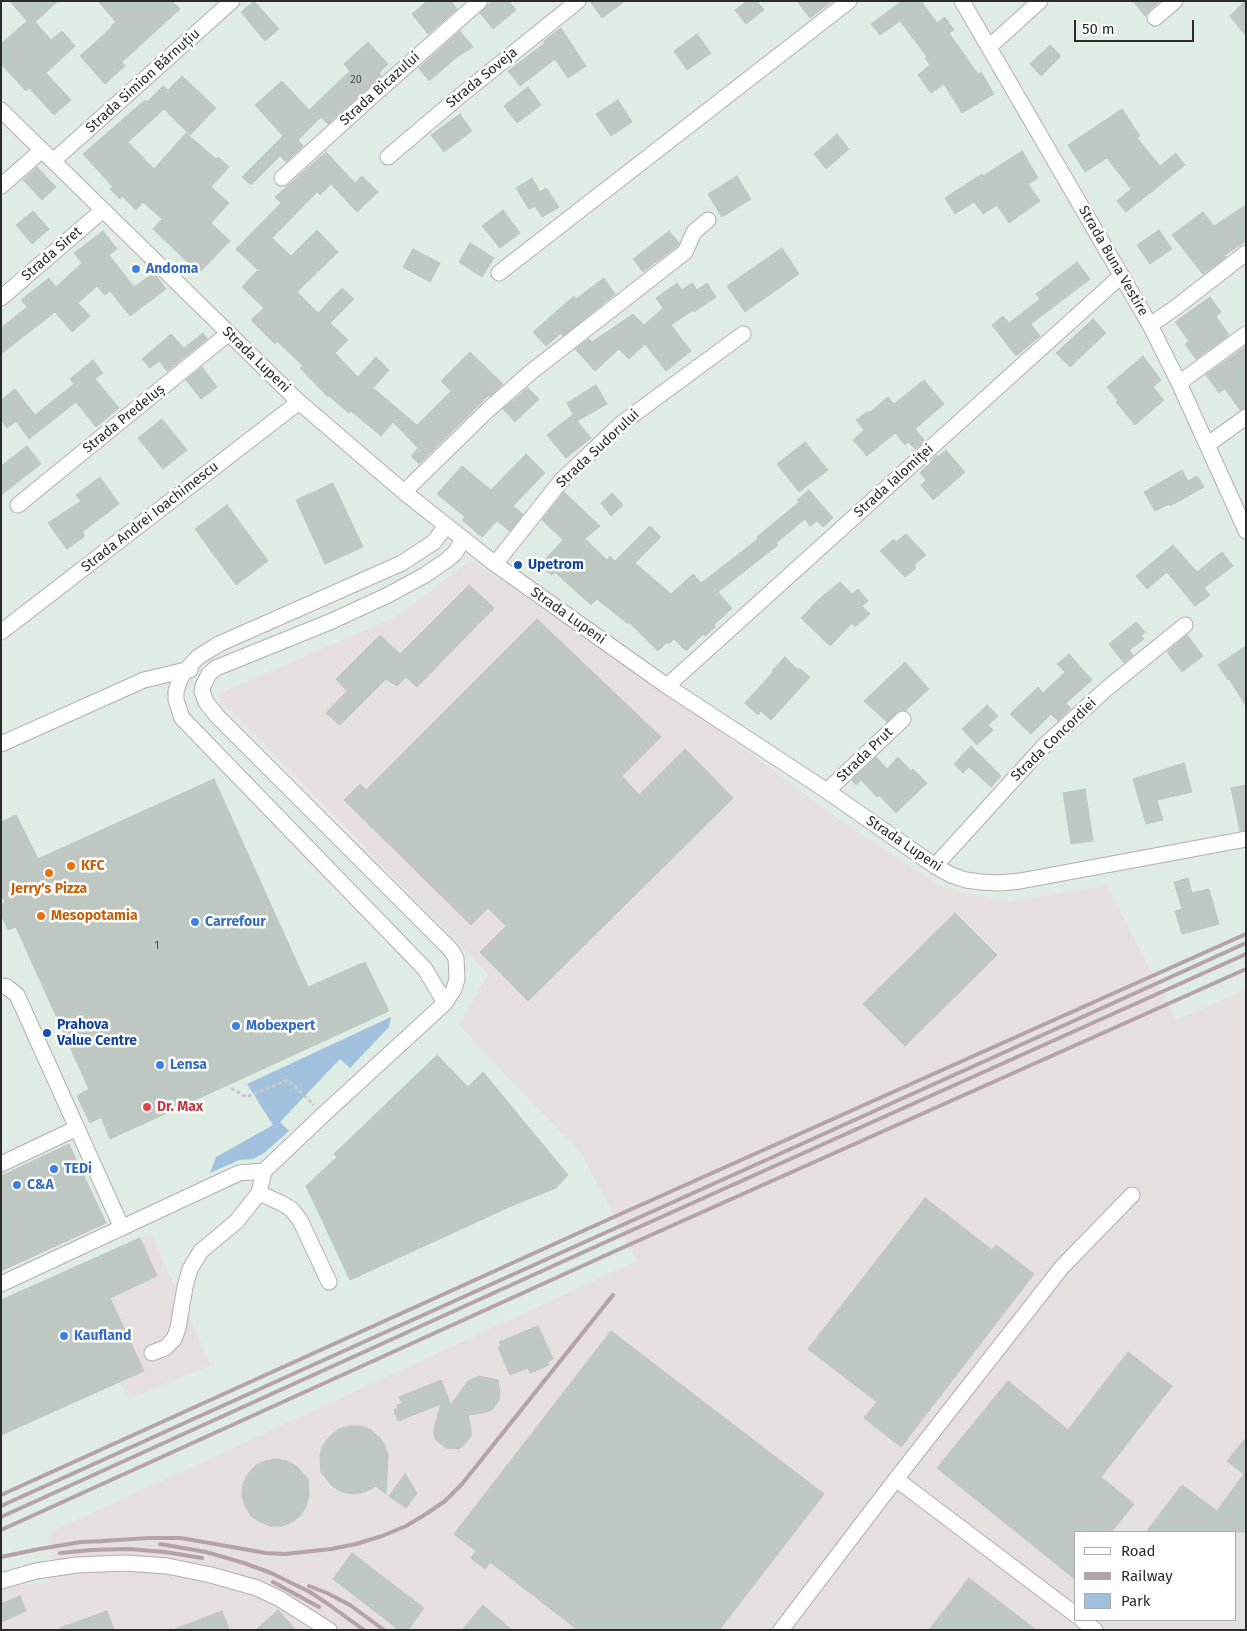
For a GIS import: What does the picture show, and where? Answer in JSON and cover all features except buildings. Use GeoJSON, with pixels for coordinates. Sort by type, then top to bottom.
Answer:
{"type":"FeatureCollection","features":[{"type":"Feature","properties":{"kind":"street","name":"Strada Simion Bărnuțiu"},"geometry":{"type":"LineString","coordinates":[[53,161],[232,1]]}},
{"type":"Feature","properties":{"kind":"street","name":"Strada Bicazului"},"geometry":{"type":"LineString","coordinates":[[282,178],[480,1]]}},
{"type":"Feature","properties":{"kind":"street","name":"Strada Soveja"},"geometry":{"type":"LineString","coordinates":[[388,157],[455,100],[578,1]]}},
{"type":"Feature","properties":{"kind":"street"},"geometry":{"type":"LineString","coordinates":[[499,273],[849,1]]}},
{"type":"Feature","properties":{"kind":"street"},"geometry":{"type":"LineString","coordinates":[[989,48],[1040,1]]}},
{"type":"Feature","properties":{"kind":"street"},"geometry":{"type":"LineString","coordinates":[[1155,18],[1175,1]]}},
{"type":"Feature","properties":{"kind":"street","name":"Strada Buna Vestire"},"geometry":{"type":"LineString","coordinates":[[968,4],[989,48],[1150,325],[1179,383],[1246,531]]}},
{"type":"Feature","properties":{"kind":"street","name":"Strada Lupeni"},"geometry":{"type":"LineString","coordinates":[[1,110],[299,402],[463,540],[668,686],[827,791],[935,866],[951,875],[966,880],[1000,883],[1020,881],[1246,839]]}},
{"type":"Feature","properties":{"kind":"street"},"geometry":{"type":"LineString","coordinates":[[1,186],[42,150]]}},
{"type":"Feature","properties":{"kind":"street","name":"Strada Siret"},"geometry":{"type":"LineString","coordinates":[[1,298],[103,210]]}},
{"type":"Feature","properties":{"kind":"street"},"geometry":{"type":"LineString","coordinates":[[404,492],[489,409],[531,372],[685,252],[694,232],[708,220]]}},
{"type":"Feature","properties":{"kind":"street"},"geometry":{"type":"LineString","coordinates":[[1150,325],[1246,254]]}},
{"type":"Feature","properties":{"kind":"street","name":"Strada Ialomiței"},"geometry":{"type":"LineString","coordinates":[[668,686],[1121,276]]}},
{"type":"Feature","properties":{"kind":"street","name":"Strada Predeluș"},"geometry":{"type":"LineString","coordinates":[[18,506],[229,334]]}},
{"type":"Feature","properties":{"kind":"street","name":"Strada Sudorului"},"geometry":{"type":"LineString","coordinates":[[495,564],[561,481],[622,423],[742,334]]}},
{"type":"Feature","properties":{"kind":"street"},"geometry":{"type":"LineString","coordinates":[[1179,383],[1246,334]]}},
{"type":"Feature","properties":{"kind":"street","name":"Strada Andrei Ioachimescu"},"geometry":{"type":"LineString","coordinates":[[1,632],[299,402]]}},
{"type":"Feature","properties":{"kind":"street"},"geometry":{"type":"LineString","coordinates":[[1207,445],[1246,417]]}},
{"type":"Feature","properties":{"kind":"street"},"geometry":{"type":"LineString","coordinates":[[445,1003],[425,969],[182,718],[176,700],[176,691],[180,679],[186,670],[198,657],[219,644],[378,575],[414,557],[434,542],[446,526]]}},
{"type":"Feature","properties":{"kind":"street"},"geometry":{"type":"LineString","coordinates":[[152,1353],[164,1348],[174,1339],[190,1269],[202,1251],[236,1222],[259,1193],[264,1171],[445,1003],[454,989],[457,979],[456,958],[451,950],[210,709],[202,692],[205,680],[216,668],[332,620],[410,583],[448,560],[463,540]]}},
{"type":"Feature","properties":{"kind":"street","name":"Strada Concordiei"},"geometry":{"type":"LineString","coordinates":[[935,866],[1044,746],[1105,690],[1185,625]]}},
{"type":"Feature","properties":{"kind":"street"},"geometry":{"type":"LineString","coordinates":[[1,744],[144,680],[186,670],[209,674]]}},
{"type":"Feature","properties":{"kind":"street","name":"Strada Prut"},"geometry":{"type":"LineString","coordinates":[[827,791],[902,719]]}},
{"type":"Feature","properties":{"kind":"street"},"geometry":{"type":"LineString","coordinates":[[1,986],[7,987],[17,995],[122,1228]]}},
{"type":"Feature","properties":{"kind":"street"},"geometry":{"type":"LineString","coordinates":[[1,1164],[77,1128]]}},
{"type":"Feature","properties":{"kind":"street"},"geometry":{"type":"LineString","coordinates":[[1,1284],[239,1173],[264,1171]]}},
{"type":"Feature","properties":{"kind":"street"},"geometry":{"type":"LineString","coordinates":[[259,1193],[291,1209],[300,1220],[329,1282]]}},
{"type":"Feature","properties":{"kind":"street"},"geometry":{"type":"LineString","coordinates":[[781,1630],[1062,1267],[1132,1195]]}},
{"type":"Feature","properties":{"kind":"street"},"geometry":{"type":"LineString","coordinates":[[896,1479],[1074,1613]]}},
{"type":"Feature","properties":{"kind":"street"},"geometry":{"type":"LineString","coordinates":[[1,1581],[52,1568],[125,1563],[167,1566],[211,1575],[257,1588],[280,1599],[329,1630]]}},
{"type":"Feature","properties":{"kind":"street"},"geometry":{"type":"LineString","coordinates":[[1083,1621],[1095,1630]]}},
{"type":"Feature","properties":{"kind":"path"},"geometry":{"type":"LineString","coordinates":[[231,1088],[246,1097],[288,1080],[324,1114]]}},
{"type":"Feature","properties":{"kind":"shaded area"},"geometry":{"type":"Polygon","coordinates":[[[471,560],[714,726],[835,817],[942,887],[1005,902],[1107,885],[1176,1020],[1246,990],[1246,1630],[1,1630],[1,1587],[48,1583],[47,1573],[52,1572],[49,1533],[637,1261],[582,1154],[459,1026],[488,974],[216,695],[396,617],[471,560]]]}},
{"type":"Feature","properties":{"kind":"shaded area"},"geometry":{"type":"Polygon","coordinates":[[[151,1234],[211,1365],[129,1399],[120,1382],[144,1371],[110,1298],[157,1276],[140,1238],[151,1234]]]}},
{"type":"Feature","properties":{"kind":"green space"},"geometry":{"type":"Polygon","coordinates":[[[391,1017],[389,1027],[350,1068],[340,1059],[280,1122],[289,1131],[264,1153],[253,1159],[239,1160],[210,1173],[216,1157],[273,1125],[247,1084],[391,1017]]]}},
{"type":"Feature","properties":{"kind":"railway"},"geometry":{"type":"LineString","coordinates":[[1,1495],[605,1221],[1246,934]]}},
{"type":"Feature","properties":{"kind":"railway"},"geometry":{"type":"LineString","coordinates":[[1,1506],[1246,943]]}},
{"type":"Feature","properties":{"kind":"railway"},"geometry":{"type":"LineString","coordinates":[[1,1517],[1246,954]]}},
{"type":"Feature","properties":{"kind":"railway"},"geometry":{"type":"LineString","coordinates":[[1,1530],[613,1252],[1246,969]]}},
{"type":"Feature","properties":{"kind":"railway"},"geometry":{"type":"LineString","coordinates":[[102,1541],[181,1538],[266,1553],[285,1554],[356,1544],[406,1526],[445,1501],[462,1484],[613,1295]]}},
{"type":"Feature","properties":{"kind":"railway"},"geometry":{"type":"LineString","coordinates":[[1,1557],[81,1542],[107,1541]]}},
{"type":"Feature","properties":{"kind":"railway"},"geometry":{"type":"LineString","coordinates":[[160,1544],[206,1552],[271,1573],[310,1592],[364,1630]]}},
{"type":"Feature","properties":{"kind":"railway"},"geometry":{"type":"LineString","coordinates":[[60,1553],[129,1549],[202,1558]]}},
{"type":"Feature","properties":{"kind":"railway"},"geometry":{"type":"LineString","coordinates":[[273,1582],[319,1607]]}},
{"type":"Feature","properties":{"kind":"railway"},"geometry":{"type":"LineString","coordinates":[[309,1586],[350,1605],[384,1630]]}},
{"type":"Feature","properties":{"kind":"place","name":"Andoma"},"geometry":{"type":"Point","coordinates":[136,269]}},
{"type":"Feature","properties":{"kind":"place","name":"Upetrom"},"geometry":{"type":"Point","coordinates":[518,565]}},
{"type":"Feature","properties":{"kind":"place","name":"KFC"},"geometry":{"type":"Point","coordinates":[71,866]}},
{"type":"Feature","properties":{"kind":"place","name":"Jerry's Pizza"},"geometry":{"type":"Point","coordinates":[49,873]}},
{"type":"Feature","properties":{"kind":"place","name":"Mesopotamia"},"geometry":{"type":"Point","coordinates":[41,916]}},
{"type":"Feature","properties":{"kind":"place","name":"Carrefour"},"geometry":{"type":"Point","coordinates":[195,922]}},
{"type":"Feature","properties":{"kind":"place","name":"Mobexpert"},"geometry":{"type":"Point","coordinates":[236,1026]}},
{"type":"Feature","properties":{"kind":"place","name":"Prahova Value Centre"},"geometry":{"type":"Point","coordinates":[47,1033]}},
{"type":"Feature","properties":{"kind":"place","name":"Lensa"},"geometry":{"type":"Point","coordinates":[160,1065]}},
{"type":"Feature","properties":{"kind":"place","name":"Dr. Max"},"geometry":{"type":"Point","coordinates":[147,1107]}},
{"type":"Feature","properties":{"kind":"place","name":"TEDi"},"geometry":{"type":"Point","coordinates":[54,1169]}},
{"type":"Feature","properties":{"kind":"place","name":"C&A"},"geometry":{"type":"Point","coordinates":[17,1185]}},
{"type":"Feature","properties":{"kind":"place","name":"Kaufland"},"geometry":{"type":"Point","coordinates":[64,1336]}}]}
